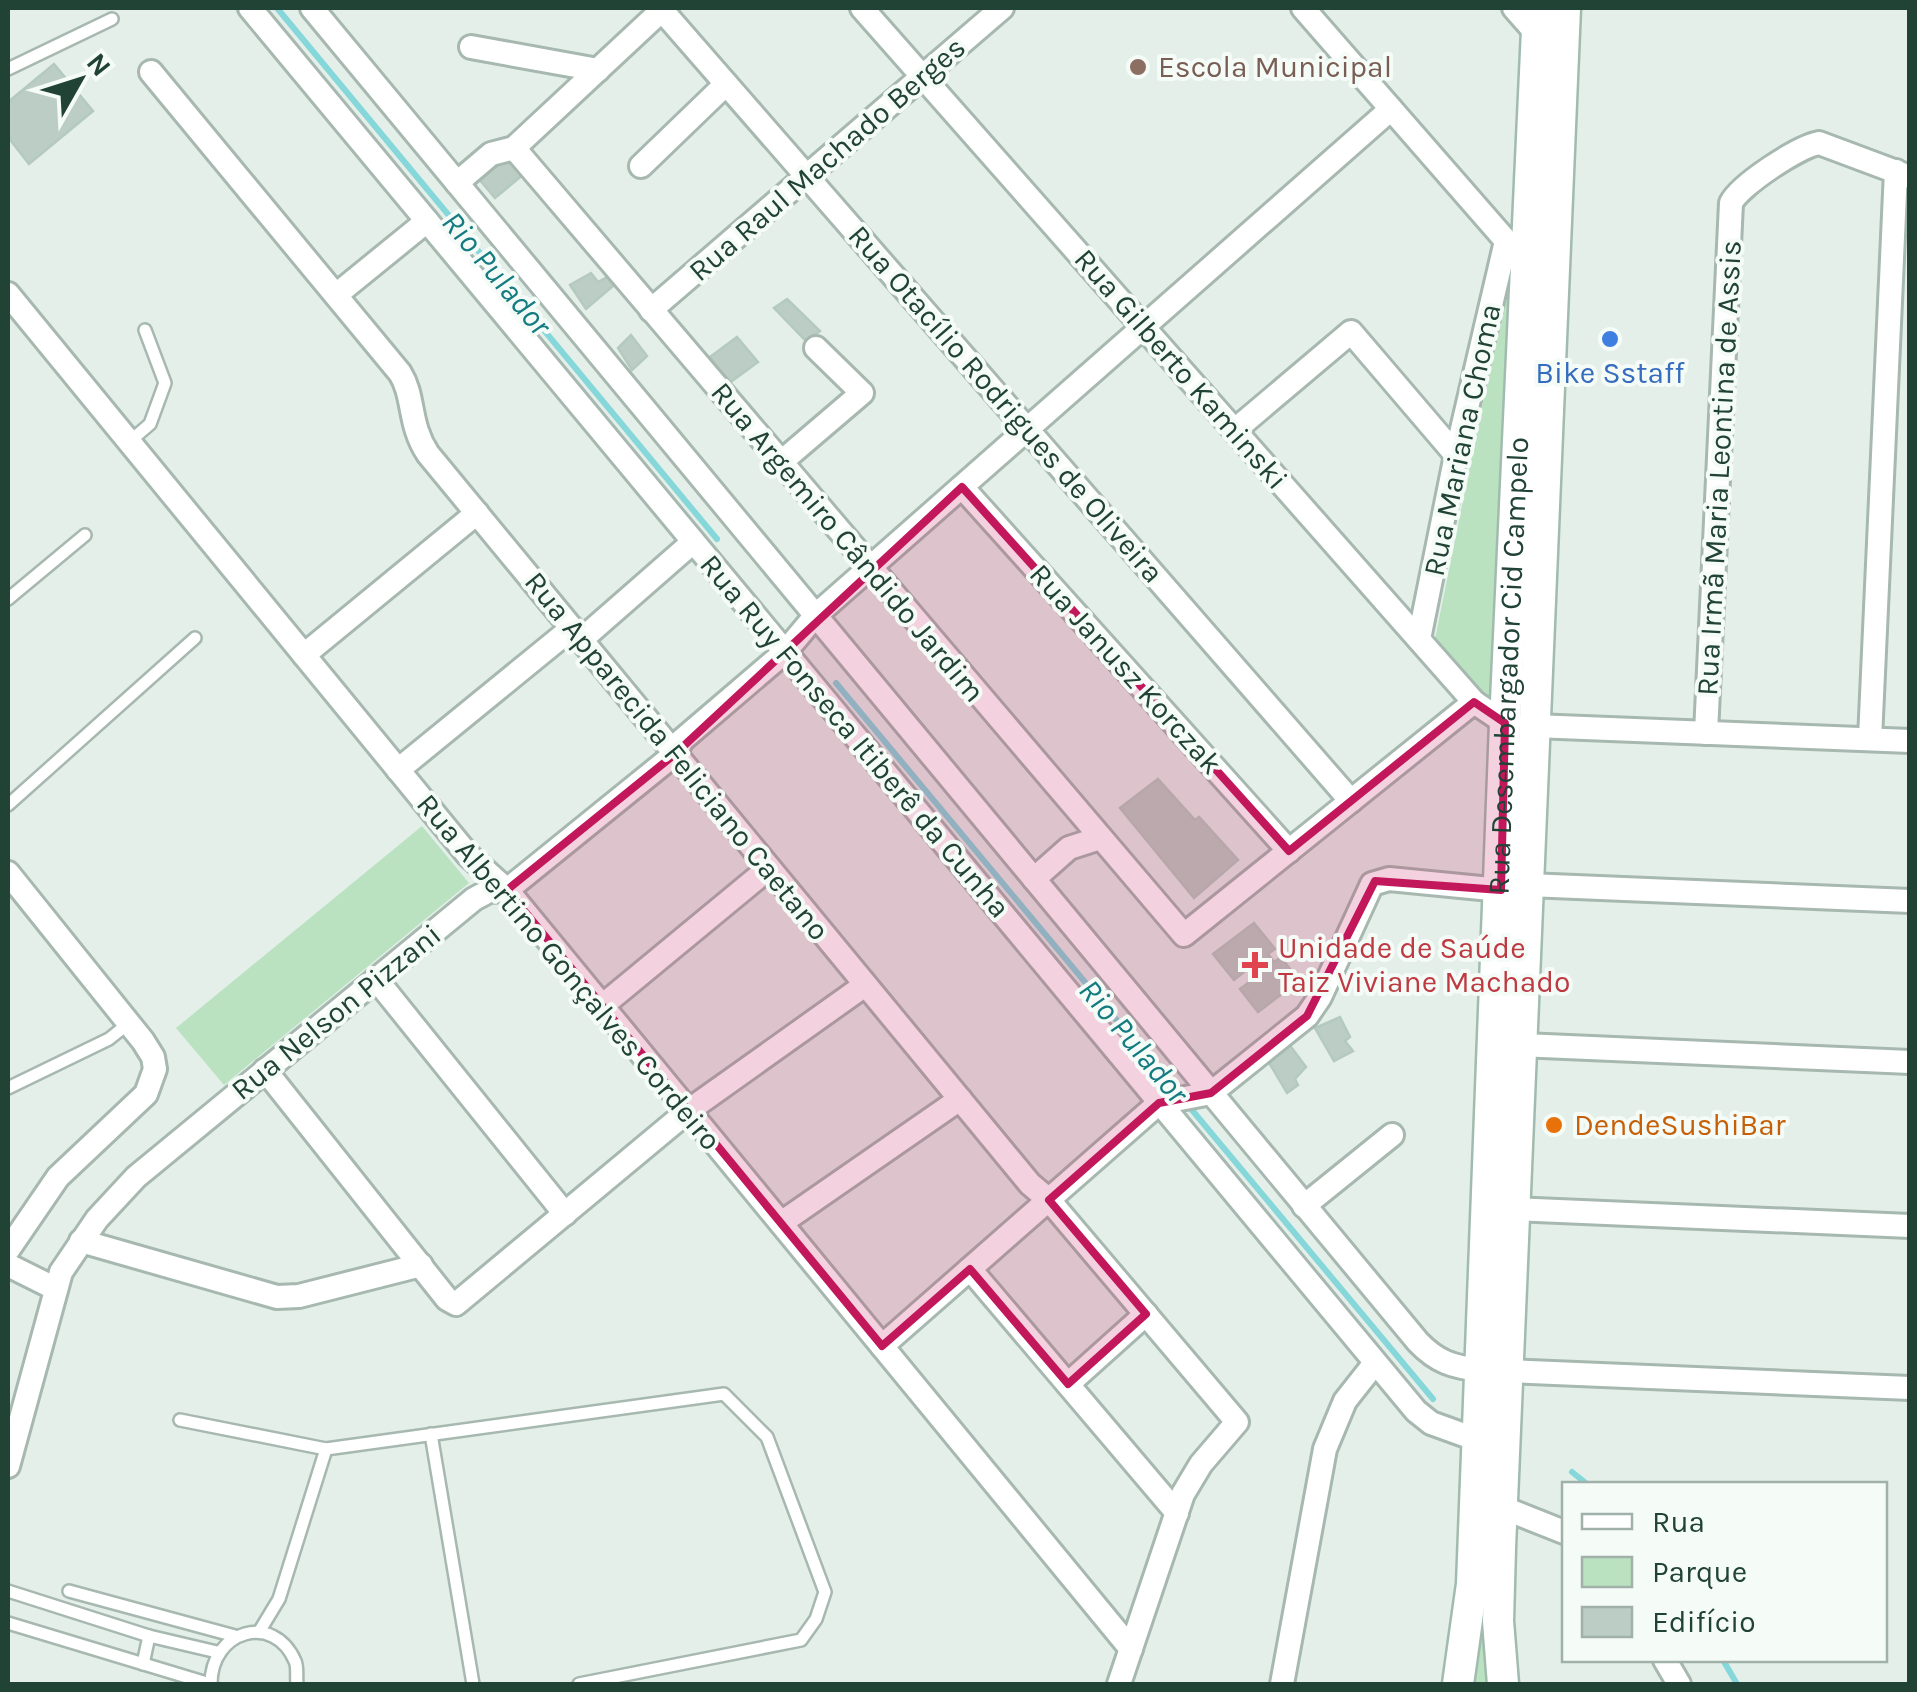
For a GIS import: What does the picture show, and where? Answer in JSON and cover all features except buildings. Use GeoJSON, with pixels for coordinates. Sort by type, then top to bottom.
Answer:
{"type":"FeatureCollection","features":[{"type":"Feature","properties":{"kind":"main road","name":"Rua Desembargador Cid Campelo"},"geometry":{"type":"LineString","coordinates":[[1520,725],[1565,8]]}},
{"type":"Feature","properties":{"kind":"main road","name":"Rua Desembargador Cid Campelo"},"geometry":{"type":"LineString","coordinates":[[1503,1684],[1498,1602],[1502,1507],[1494,1370],[1520,725],[1528,265],[1538,21]]}},
{"type":"Feature","properties":{"kind":"main road","name":"Rua Desembargador Cid Campelo"},"geometry":{"type":"LineString","coordinates":[[1458,1684],[1472,1584],[1478,1440],[1494,1370],[1514,1209],[1521,1045],[1514,887]]}},
{"type":"Feature","properties":{"kind":"street","name":"Rua Ruy Fonseca Itiberê da Cunha"},"geometry":{"type":"LineString","coordinates":[[250,8],[1375,1363],[1423,1418],[1478,1440]]}},
{"type":"Feature","properties":{"kind":"street","name":"Rua Ruy Fonseca Itiberê da Cunha"},"geometry":{"type":"LineString","coordinates":[[312,8],[1427,1352],[1454,1368],[1910,1388]]}},
{"type":"Feature","properties":{"kind":"street"},"geometry":{"type":"LineString","coordinates":[[457,183],[491,154],[514,148],[661,8]]}},
{"type":"Feature","properties":{"kind":"street","name":"Rua Otacílio Rodrigues de Oliveira"},"geometry":{"type":"LineString","coordinates":[[661,8],[1351,801]]}},
{"type":"Feature","properties":{"kind":"street","name":"Rua Gilberto Kaminski"},"geometry":{"type":"LineString","coordinates":[[862,8],[1474,702],[1520,725]]}},
{"type":"Feature","properties":{"kind":"street","name":"Rua Raul Machado Berges"},"geometry":{"type":"LineString","coordinates":[[652,310],[1002,8]]}},
{"type":"Feature","properties":{"kind":"street"},"geometry":{"type":"LineString","coordinates":[[1304,8],[1528,265]]}},
{"type":"Feature","properties":{"kind":"street"},"geometry":{"type":"LineString","coordinates":[[1514,8],[1538,21]]}},
{"type":"Feature","properties":{"kind":"street"},"geometry":{"type":"LineString","coordinates":[[470,47],[598,70]]}},
{"type":"Feature","properties":{"kind":"street","name":"Rua Apparecida Feliciano Caetano"},"geometry":{"type":"LineString","coordinates":[[151,72],[404,379],[421,445],[1030,1184],[1049,1200],[1237,1422],[1190,1478],[1177,1513]]}},
{"type":"Feature","properties":{"kind":"street"},"geometry":{"type":"LineString","coordinates":[[641,166],[726,84]]}},
{"type":"Feature","properties":{"kind":"street","name":"Rua Nelson Pizzani"},"geometry":{"type":"LineString","coordinates":[[8,1466],[54,1288],[81,1241],[136,1177],[474,899],[489,891],[506,890],[675,754],[682,740],[786,652],[816,616],[869,568],[1392,109]]}},
{"type":"Feature","properties":{"kind":"street","name":"Rua Irmã Maria Leontina de Assis"},"geometry":{"type":"LineString","coordinates":[[1706,733],[1732,203],[1739,191],[1812,144],[1828,145],[1903,174]]}},
{"type":"Feature","properties":{"kind":"street","name":"Rua Argemiro Cândido Jardim"},"geometry":{"type":"LineString","coordinates":[[514,148],[1184,935],[1289,851]]}},
{"type":"Feature","properties":{"kind":"street"},"geometry":{"type":"LineString","coordinates":[[1870,739],[1903,174]]}},
{"type":"Feature","properties":{"kind":"street"},"geometry":{"type":"LineString","coordinates":[[336,296],[427,221]]}},
{"type":"Feature","properties":{"kind":"street","name":"Rua Mariana Choma"},"geometry":{"type":"LineString","coordinates":[[1419,639],[1456,455],[1506,241]]}},
{"type":"Feature","properties":{"kind":"street","name":"Rua Albertino Gonçalves Cordeiro"},"geometry":{"type":"LineString","coordinates":[[8,294],[468,855],[506,890],[1131,1649]]}},
{"type":"Feature","properties":{"kind":"street"},"geometry":{"type":"LineString","coordinates":[[1235,430],[1351,332],[1456,455]]}},
{"type":"Feature","properties":{"kind":"street"},"geometry":{"type":"LineString","coordinates":[[780,463],[862,393],[816,348]]}},
{"type":"Feature","properties":{"kind":"street","name":"Rua Janusz Korczak"},"geometry":{"type":"LineString","coordinates":[[962,486],[1289,851]]}},
{"type":"Feature","properties":{"kind":"street"},"geometry":{"type":"LineString","coordinates":[[304,655],[477,513]]}},
{"type":"Feature","properties":{"kind":"street"},"geometry":{"type":"LineString","coordinates":[[398,770],[693,542]]}},
{"type":"Feature","properties":{"kind":"street"},"geometry":{"type":"LineString","coordinates":[[1289,851],[1474,702]]}},
{"type":"Feature","properties":{"kind":"street"},"geometry":{"type":"LineString","coordinates":[[1520,725],[1910,740]]}},
{"type":"Feature","properties":{"kind":"street"},"geometry":{"type":"LineString","coordinates":[[1034,879],[1069,848],[1100,838]]}},
{"type":"Feature","properties":{"kind":"street"},"geometry":{"type":"LineString","coordinates":[[602,1006],[769,868]]}},
{"type":"Feature","properties":{"kind":"street"},"geometry":{"type":"LineString","coordinates":[[8,873],[129,1023],[152,1057],[155,1069],[146,1094],[58,1178],[8,1250]]}},
{"type":"Feature","properties":{"kind":"street"},"geometry":{"type":"LineString","coordinates":[[882,1346],[1159,1103],[1211,1093],[1315,1007],[1372,884],[1389,879],[1910,901]]}},
{"type":"Feature","properties":{"kind":"street"},"geometry":{"type":"LineString","coordinates":[[376,979],[566,1214]]}},
{"type":"Feature","properties":{"kind":"street"},"geometry":{"type":"LineString","coordinates":[[265,1070],[452,1304],[460,1302],[688,1111],[866,984]]}},
{"type":"Feature","properties":{"kind":"street"},"geometry":{"type":"LineString","coordinates":[[1521,1045],[1910,1062]]}},
{"type":"Feature","properties":{"kind":"street"},"geometry":{"type":"LineString","coordinates":[[781,1224],[960,1100]]}},
{"type":"Feature","properties":{"kind":"street"},"geometry":{"type":"LineString","coordinates":[[1304,1206],[1392,1135]]}},
{"type":"Feature","properties":{"kind":"street"},"geometry":{"type":"LineString","coordinates":[[1514,1209],[1910,1226]]}},
{"type":"Feature","properties":{"kind":"street"},"geometry":{"type":"LineString","coordinates":[[81,1241],[278,1297],[299,1296],[421,1265]]}},
{"type":"Feature","properties":{"kind":"street"},"geometry":{"type":"LineString","coordinates":[[8,1265],[54,1288]]}},
{"type":"Feature","properties":{"kind":"street"},"geometry":{"type":"LineString","coordinates":[[970,1270],[1177,1513],[1119,1684]]}},
{"type":"Feature","properties":{"kind":"street"},"geometry":{"type":"LineString","coordinates":[[1068,1384],[1146,1314]]}},
{"type":"Feature","properties":{"kind":"street"},"geometry":{"type":"LineString","coordinates":[[1282,1684],[1325,1449],[1345,1401],[1375,1363]]}},
{"type":"Feature","properties":{"kind":"street"},"geometry":{"type":"LineString","coordinates":[[1502,1507],[1562,1531]]}},
{"type":"Feature","properties":{"kind":"street"},"geometry":{"type":"LineString","coordinates":[[1665,1662],[1679,1684]]}},
{"type":"Feature","properties":{"kind":"lane"},"geometry":{"type":"LineString","coordinates":[[8,70],[112,19]]}},
{"type":"Feature","properties":{"kind":"lane"},"geometry":{"type":"LineString","coordinates":[[129,442],[150,424],[164,383],[145,330]]}},
{"type":"Feature","properties":{"kind":"lane"},"geometry":{"type":"LineString","coordinates":[[8,599],[85,535]]}},
{"type":"Feature","properties":{"kind":"lane"},"geometry":{"type":"LineString","coordinates":[[8,804],[195,638]]}},
{"type":"Feature","properties":{"kind":"lane"},"geometry":{"type":"LineString","coordinates":[[8,1088],[109,1039],[129,1023]]}},
{"type":"Feature","properties":{"kind":"lane"},"geometry":{"type":"LineString","coordinates":[[180,1420],[326,1449],[724,1394],[767,1437],[824,1592],[816,1619],[802,1640],[580,1684]]}},
{"type":"Feature","properties":{"kind":"lane"},"geometry":{"type":"LineString","coordinates":[[431,1434],[472,1684]]}},
{"type":"Feature","properties":{"kind":"lane"},"geometry":{"type":"LineString","coordinates":[[258,1632],[279,1599],[326,1449]]}},
{"type":"Feature","properties":{"kind":"lane"},"geometry":{"type":"LineString","coordinates":[[8,1591],[148,1636],[217,1652]]}},
{"type":"Feature","properties":{"kind":"lane"},"geometry":{"type":"LineString","coordinates":[[69,1591],[235,1636],[258,1632],[281,1641],[296,1662],[297,1684]]}},
{"type":"Feature","properties":{"kind":"lane"},"geometry":{"type":"LineString","coordinates":[[8,1623],[210,1684],[217,1652],[235,1636]]}},
{"type":"Feature","properties":{"kind":"lane"},"geometry":{"type":"LineString","coordinates":[[142,1664],[148,1636]]}},
{"type":"Feature","properties":{"kind":"highlighted area"},"geometry":{"type":"Polygon","coordinates":[[[962,487],[1289,851],[1474,702],[1505,723],[1501,890],[1375,881],[1307,1016],[1211,1093],[1159,1103],[1049,1200],[1146,1314],[1068,1384],[970,1269],[882,1346],[507,890],[675,754],[962,487]]]}},
{"type":"Feature","properties":{"kind":"green space"},"geometry":{"type":"Polygon","coordinates":[[[1510,268],[1516,268],[1493,711],[1434,644],[1510,268]]]}},
{"type":"Feature","properties":{"kind":"green space"},"geometry":{"type":"Polygon","coordinates":[[[422,826],[469,883],[224,1085],[176,1028],[422,826]]]}},
{"type":"Feature","properties":{"kind":"green space"},"geometry":{"type":"Polygon","coordinates":[[[1482,1609],[1491,1684],[1470,1684],[1482,1609]]]}},
{"type":"Feature","properties":{"kind":"waterway","name":"Rio Pulador"},"geometry":{"type":"LineString","coordinates":[[277,8],[717,539]]}},
{"type":"Feature","properties":{"kind":"waterway","name":"Rio Pulador"},"geometry":{"type":"LineString","coordinates":[[836,683],[1179,1095]]}},
{"type":"Feature","properties":{"kind":"waterway","name":"Rio Pulador"},"geometry":{"type":"LineString","coordinates":[[1187,1104],[1433,1399]]}},
{"type":"Feature","properties":{"kind":"waterway","name":"Rio Pulador"},"geometry":{"type":"LineString","coordinates":[[1572,1472],[1584,1482]]}},
{"type":"Feature","properties":{"kind":"waterway","name":"Rio Pulador"},"geometry":{"type":"LineString","coordinates":[[1724,1662],[1737,1684]]}},
{"type":"Feature","properties":{"kind":"place","name":"Escola Municipal"},"geometry":{"type":"Point","coordinates":[1138,67]}},
{"type":"Feature","properties":{"kind":"place","name":"Bike Sstaff"},"geometry":{"type":"Point","coordinates":[1610,339]}},
{"type":"Feature","properties":{"kind":"place","name":"Unidade de Saúde Taiz Viviane Machado"},"geometry":{"type":"Point","coordinates":[1255,965]}},
{"type":"Feature","properties":{"kind":"place","name":"DendeSushiBar"},"geometry":{"type":"Point","coordinates":[1554,1125]}}]}
